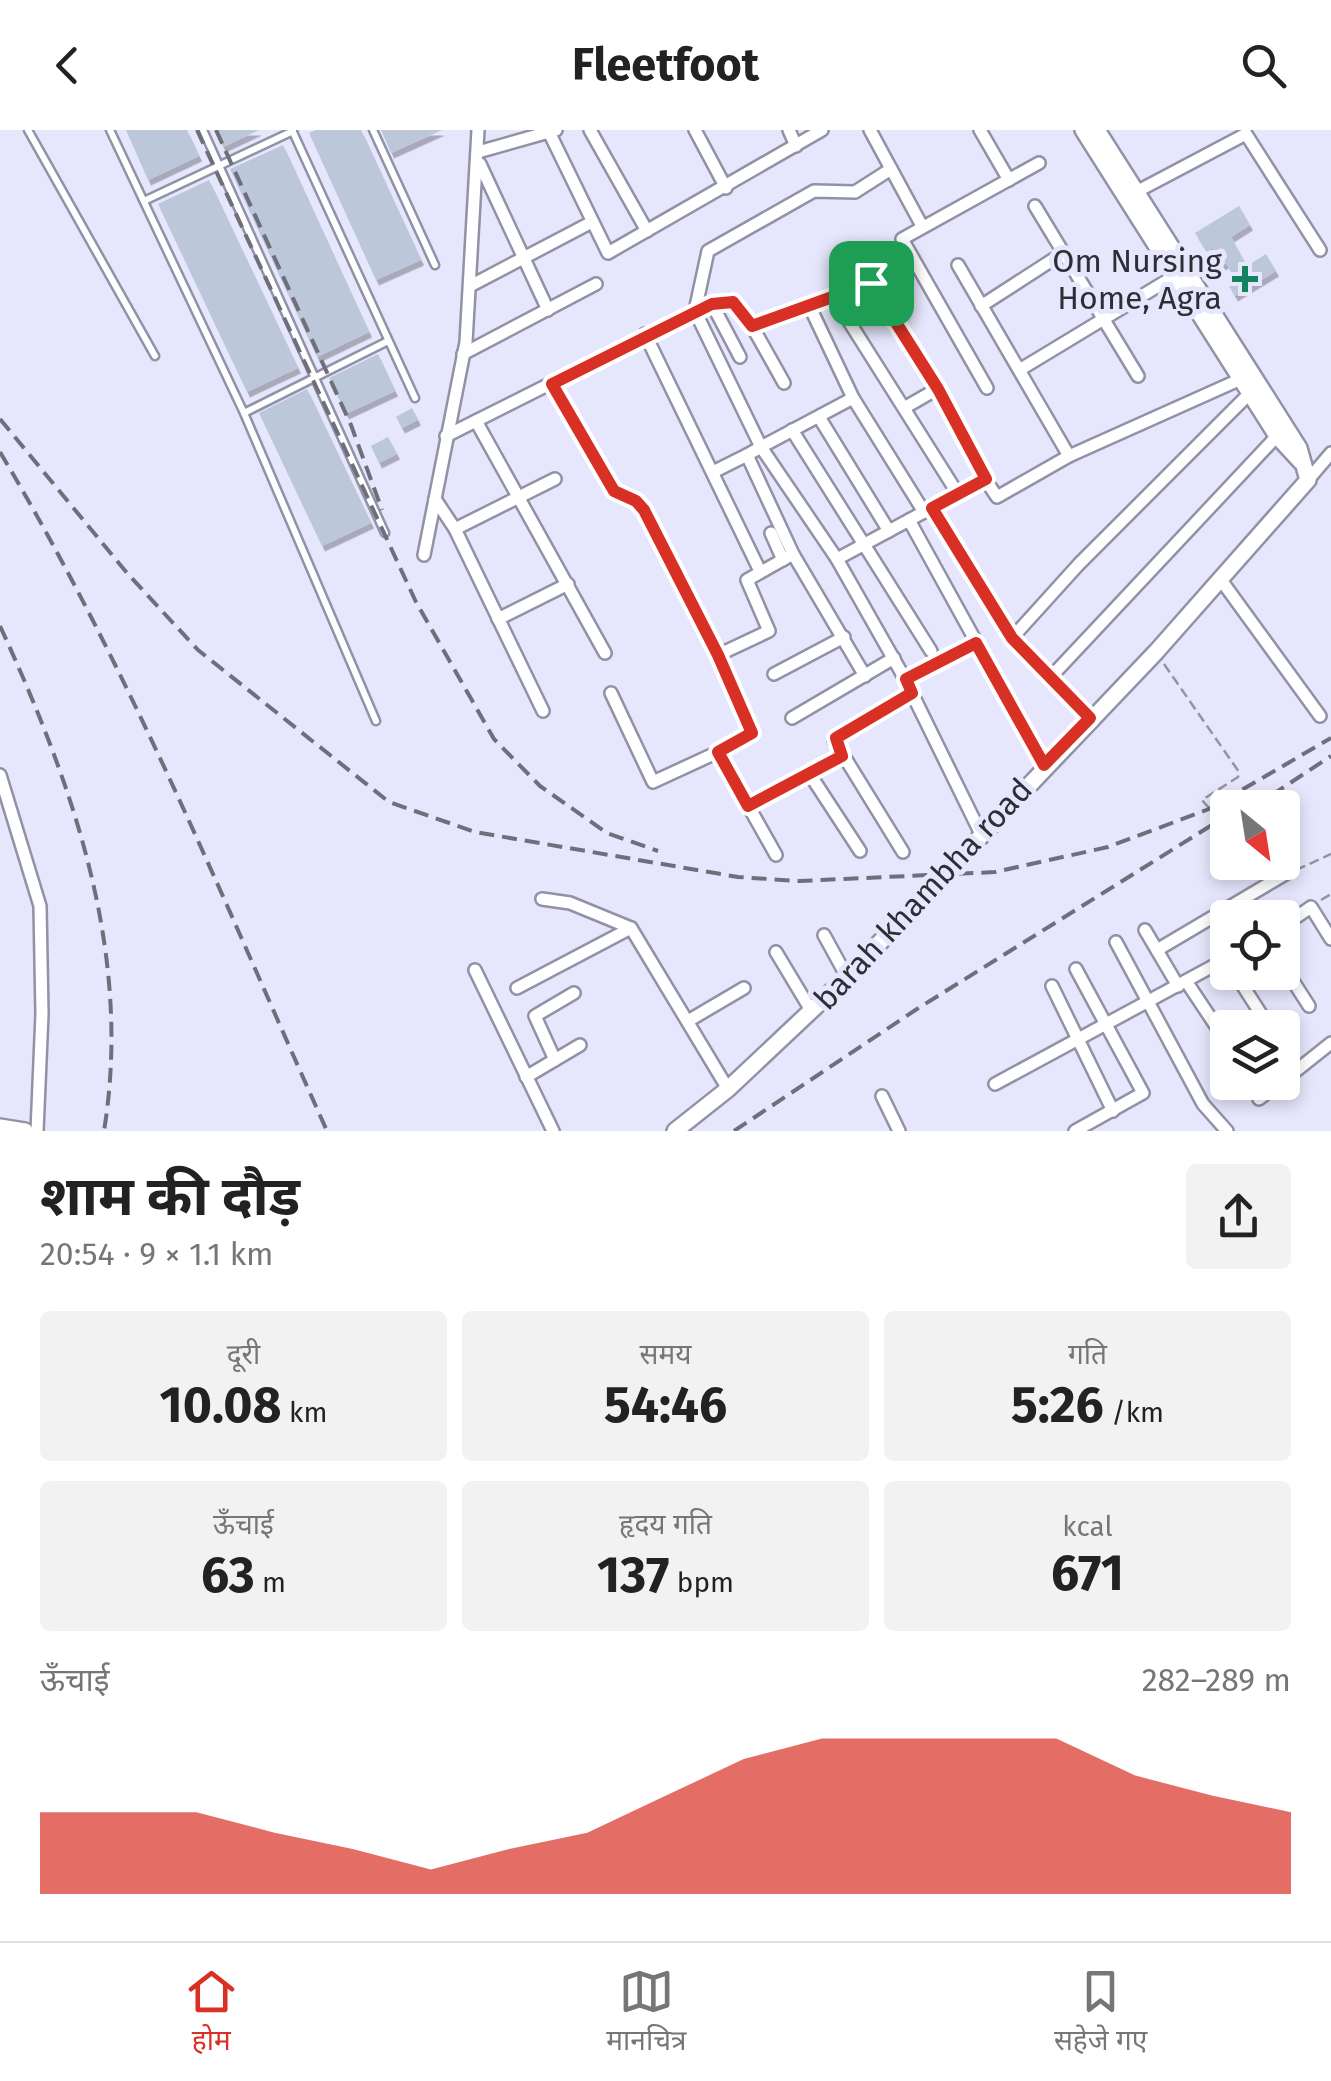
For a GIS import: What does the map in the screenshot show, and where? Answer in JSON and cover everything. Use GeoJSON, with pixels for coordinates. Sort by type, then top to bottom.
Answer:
{"type":"FeatureCollection","features":[{"type":"Feature","properties":{"kind":"street"},"geometry":{"type":"LineString","coordinates":[[424,555],[464,354],[478,130]]}},
{"type":"Feature","properties":{"kind":"street"},"geometry":{"type":"LineString","coordinates":[[590,130],[648,231]]}},
{"type":"Feature","properties":{"kind":"street"},"geometry":{"type":"LineString","coordinates":[[694,130],[726,188]]}},
{"type":"Feature","properties":{"kind":"street"},"geometry":{"type":"LineString","coordinates":[[789,130],[796,146]]}},
{"type":"Feature","properties":{"kind":"street"},"geometry":{"type":"LineString","coordinates":[[478,156],[552,131],[608,253],[822,130]]}},
{"type":"Feature","properties":{"kind":"street"},"geometry":{"type":"LineString","coordinates":[[870,130],[922,226]]}},
{"type":"Feature","properties":{"kind":"street"},"geometry":{"type":"LineString","coordinates":[[980,130],[1009,180]]}},
{"type":"Feature","properties":{"kind":"street"},"geometry":{"type":"LineString","coordinates":[[1083,130],[1277,436],[1301,462]]}},
{"type":"Feature","properties":{"kind":"street"},"geometry":{"type":"LineString","coordinates":[[1097,130],[1299,448],[1308,480]]}},
{"type":"Feature","properties":{"kind":"street"},"geometry":{"type":"LineString","coordinates":[[1136,192],[1246,134],[1320,250]]}},
{"type":"Feature","properties":{"kind":"street"},"geometry":{"type":"LineString","coordinates":[[478,156],[548,310]]}},
{"type":"Feature","properties":{"kind":"street"},"geometry":{"type":"LineString","coordinates":[[987,388],[902,239],[1039,163]]}},
{"type":"Feature","properties":{"kind":"street"},"geometry":{"type":"LineString","coordinates":[[891,169],[855,192],[814,191],[708,251],[694,311],[760,447],[836,559],[906,679],[981,834]]}},
{"type":"Feature","properties":{"kind":"street"},"geometry":{"type":"LineString","coordinates":[[1034,206],[1060,255],[1138,376]]}},
{"type":"Feature","properties":{"kind":"street"},"geometry":{"type":"LineString","coordinates":[[470,286],[592,222]]}},
{"type":"Feature","properties":{"kind":"street"},"geometry":{"type":"LineString","coordinates":[[981,306],[1060,255]]}},
{"type":"Feature","properties":{"kind":"street"},"geometry":{"type":"LineString","coordinates":[[752,326],[871,283],[910,259]]}},
{"type":"Feature","properties":{"kind":"street"},"geometry":{"type":"LineString","coordinates":[[958,265],[1069,456]]}},
{"type":"Feature","properties":{"kind":"street"},"geometry":{"type":"LineString","coordinates":[[1021,368],[1104,322],[1173,277]]}},
{"type":"Feature","properties":{"kind":"street"},"geometry":{"type":"LineString","coordinates":[[871,283],[938,389],[997,497],[1069,456],[1245,386]]}},
{"type":"Feature","properties":{"kind":"street"},"geometry":{"type":"LineString","coordinates":[[464,354],[596,284]]}},
{"type":"Feature","properties":{"kind":"street"},"geometry":{"type":"LineString","coordinates":[[833,296],[958,494]]}},
{"type":"Feature","properties":{"kind":"street"},"geometry":{"type":"LineString","coordinates":[[446,436],[712,304],[733,302],[752,326],[784,383]]}},
{"type":"Feature","properties":{"kind":"street"},"geometry":{"type":"LineString","coordinates":[[712,304],[740,358]]}},
{"type":"Feature","properties":{"kind":"street"},"geometry":{"type":"LineString","coordinates":[[809,305],[854,398],[1012,638],[1090,718]]}},
{"type":"Feature","properties":{"kind":"street"},"geometry":{"type":"LineString","coordinates":[[645,334],[760,571]]}},
{"type":"Feature","properties":{"kind":"street"},"geometry":{"type":"LineString","coordinates":[[552,384],[614,491],[636,501],[644,510],[718,655],[752,733],[655,784],[610,693]]}},
{"type":"Feature","properties":{"kind":"street"},"geometry":{"type":"LineString","coordinates":[[1012,638],[1245,386]]}},
{"type":"Feature","properties":{"kind":"street"},"geometry":{"type":"LineString","coordinates":[[904,408],[938,389]]}},
{"type":"Feature","properties":{"kind":"street"},"geometry":{"type":"LineString","coordinates":[[713,472],[854,398]]}},
{"type":"Feature","properties":{"kind":"street"},"geometry":{"type":"LineString","coordinates":[[819,417],[889,531]]}},
{"type":"Feature","properties":{"kind":"street"},"geometry":{"type":"LineString","coordinates":[[476,421],[606,653]]}},
{"type":"Feature","properties":{"kind":"street"},"geometry":{"type":"LineString","coordinates":[[792,430],[931,651]]}},
{"type":"Feature","properties":{"kind":"street"},"geometry":{"type":"LineString","coordinates":[[1050,680],[1277,436]]}},
{"type":"Feature","properties":{"kind":"street","name":"barah khambha road"},"geometry":{"type":"LineString","coordinates":[[675,1131],[728,1089],[847,976],[1044,765],[1156,652],[1308,480],[1326,465],[1331,454]]}},
{"type":"Feature","properties":{"kind":"street"},"geometry":{"type":"LineString","coordinates":[[747,455],[788,557]]}},
{"type":"Feature","properties":{"kind":"street"},"geometry":{"type":"LineString","coordinates":[[455,529],[555,479]]}},
{"type":"Feature","properties":{"kind":"street"},"geometry":{"type":"LineString","coordinates":[[836,559],[986,479]]}},
{"type":"Feature","properties":{"kind":"street"},"geometry":{"type":"LineString","coordinates":[[435,500],[455,529],[542,712]]}},
{"type":"Feature","properties":{"kind":"street"},"geometry":{"type":"LineString","coordinates":[[909,520],[1044,765]]}},
{"type":"Feature","properties":{"kind":"street"},"geometry":{"type":"LineString","coordinates":[[772,534],[844,637],[865,676]]}},
{"type":"Feature","properties":{"kind":"street"},"geometry":{"type":"LineString","coordinates":[[718,655],[769,631],[746,582],[788,557]]}},
{"type":"Feature","properties":{"kind":"street"},"geometry":{"type":"LineString","coordinates":[[1221,580],[1320,716]]}},
{"type":"Feature","properties":{"kind":"street"},"geometry":{"type":"LineString","coordinates":[[498,619],[568,584]]}},
{"type":"Feature","properties":{"kind":"street"},"geometry":{"type":"LineString","coordinates":[[774,674],[844,637]]}},
{"type":"Feature","properties":{"kind":"street"},"geometry":{"type":"LineString","coordinates":[[906,679],[976,643]]}},
{"type":"Feature","properties":{"kind":"street"},"geometry":{"type":"LineString","coordinates":[[792,718],[894,658]]}},
{"type":"Feature","properties":{"kind":"street"},"geometry":{"type":"LineString","coordinates":[[903,852],[842,756],[836,738],[912,693]]}},
{"type":"Feature","properties":{"kind":"street"},"geometry":{"type":"LineString","coordinates":[[718,752],[776,856]]}},
{"type":"Feature","properties":{"kind":"street"},"geometry":{"type":"LineString","coordinates":[[748,806],[842,756]]}},
{"type":"Feature","properties":{"kind":"street"},"geometry":{"type":"LineString","coordinates":[[809,774],[860,851]]}},
{"type":"Feature","properties":{"kind":"street"},"geometry":{"type":"LineString","coordinates":[[1,778],[40,906],[42,1014],[36,1131]]}},
{"type":"Feature","properties":{"kind":"street"},"geometry":{"type":"LineString","coordinates":[[1157,950],[1277,880]]}},
{"type":"Feature","properties":{"kind":"street"},"geometry":{"type":"LineString","coordinates":[[542,898],[570,903],[631,928],[728,1089]]}},
{"type":"Feature","properties":{"kind":"street"},"geometry":{"type":"LineString","coordinates":[[1300,914],[1311,906],[1331,939]]}},
{"type":"Feature","properties":{"kind":"street"},"geometry":{"type":"LineString","coordinates":[[517,988],[631,928]]}},
{"type":"Feature","properties":{"kind":"street"},"geometry":{"type":"LineString","coordinates":[[1144,930],[1210,1020]]}},
{"type":"Feature","properties":{"kind":"street"},"geometry":{"type":"LineString","coordinates":[[824,936],[847,976]]}},
{"type":"Feature","properties":{"kind":"street"},"geometry":{"type":"LineString","coordinates":[[1116,942],[1146,1002],[1216,1120],[1227,1131]]}},
{"type":"Feature","properties":{"kind":"street"},"geometry":{"type":"LineString","coordinates":[[776,952],[812,1012]]}},
{"type":"Feature","properties":{"kind":"street"},"geometry":{"type":"LineString","coordinates":[[1075,1131],[1143,1092],[1076,969]]}},
{"type":"Feature","properties":{"kind":"street"},"geometry":{"type":"LineString","coordinates":[[995,1084],[1210,969]]}},
{"type":"Feature","properties":{"kind":"street"},"geometry":{"type":"LineString","coordinates":[[475,970],[553,1131]]}},
{"type":"Feature","properties":{"kind":"street"},"geometry":{"type":"LineString","coordinates":[[1052,986],[1113,1111]]}},
{"type":"Feature","properties":{"kind":"street"},"geometry":{"type":"LineString","coordinates":[[688,1021],[744,988]]}},
{"type":"Feature","properties":{"kind":"street"},"geometry":{"type":"LineString","coordinates":[[1299,990],[1310,1006]]}},
{"type":"Feature","properties":{"kind":"street"},"geometry":{"type":"LineString","coordinates":[[555,1060],[535,1016],[574,993]]}},
{"type":"Feature","properties":{"kind":"street"},"geometry":{"type":"LineString","coordinates":[[1300,1068],[1331,1043]]}},
{"type":"Feature","properties":{"kind":"street"},"geometry":{"type":"LineString","coordinates":[[526,1077],[580,1045]]}},
{"type":"Feature","properties":{"kind":"street"},"geometry":{"type":"LineString","coordinates":[[882,1096],[899,1131]]}},
{"type":"Feature","properties":{"kind":"street"},"geometry":{"type":"LineString","coordinates":[[1205,1131],[1216,1120]]}},
{"type":"Feature","properties":{"kind":"street"},"geometry":{"type":"LineString","coordinates":[[0,1127],[25,1131]]}},
{"type":"Feature","properties":{"kind":"lane"},"geometry":{"type":"LineString","coordinates":[[28,130],[154,356]]}},
{"type":"Feature","properties":{"kind":"lane"},"geometry":{"type":"LineString","coordinates":[[110,130],[244,412],[376,721]]}},
{"type":"Feature","properties":{"kind":"lane"},"geometry":{"type":"LineString","coordinates":[[203,130],[385,532]]}},
{"type":"Feature","properties":{"kind":"lane"},"geometry":{"type":"LineString","coordinates":[[144,201],[293,130],[414,398]]}},
{"type":"Feature","properties":{"kind":"lane"},"geometry":{"type":"LineString","coordinates":[[373,130],[434,266]]}},
{"type":"Feature","properties":{"kind":"lane"},"geometry":{"type":"LineString","coordinates":[[244,412],[388,341]]}},
{"type":"Feature","properties":{"kind":"path"},"geometry":{"type":"LineString","coordinates":[[1156,652],[1236,762],[1238,777],[1218,790]]}},
{"type":"Feature","properties":{"kind":"path"},"geometry":{"type":"LineString","coordinates":[[1300,868],[1331,854]]}},
{"type":"Feature","properties":{"kind":"building"},"geometry":{"type":"Polygon","coordinates":[[[126,130],[187,130],[199,156],[148,180],[126,130]]]}},
{"type":"Feature","properties":{"kind":"building"},"geometry":{"type":"Polygon","coordinates":[[[215,130],[259,130],[223,147],[215,130]]]}},
{"type":"Feature","properties":{"kind":"building"},"geometry":{"type":"Polygon","coordinates":[[[361,130],[421,260],[376,280],[309,133],[361,130]]]}},
{"type":"Feature","properties":{"kind":"building"},"geometry":{"type":"Polygon","coordinates":[[[381,130],[442,130],[391,153],[381,130]]]}},
{"type":"Feature","properties":{"kind":"building"},"geometry":{"type":"Polygon","coordinates":[[[283,145],[369,332],[317,357],[230,169],[283,145]]]}},
{"type":"Feature","properties":{"kind":"building"},"geometry":{"type":"Polygon","coordinates":[[[209,180],[298,368],[247,392],[158,204],[209,180]]]}},
{"type":"Feature","properties":{"kind":"building"},"geometry":{"type":"Polygon","coordinates":[[[1239,206],[1250,225],[1231,237],[1247,266],[1266,254],[1276,271],[1235,296],[1229,286],[1237,281],[1226,263],[1222,265],[1213,248],[1207,252],[1195,233],[1239,206]]]}},
{"type":"Feature","properties":{"kind":"building"},"geometry":{"type":"Polygon","coordinates":[[[378,354],[395,391],[346,414],[329,378],[378,354]]]}},
{"type":"Feature","properties":{"kind":"building"},"geometry":{"type":"Polygon","coordinates":[[[307,389],[371,523],[322,546],[259,413],[307,389]]]}},
{"type":"Feature","properties":{"kind":"building"},"geometry":{"type":"Polygon","coordinates":[[[412,408],[418,420],[402,428],[396,417],[412,408]]]}},
{"type":"Feature","properties":{"kind":"building"},"geometry":{"type":"Polygon","coordinates":[[[388,437],[397,454],[379,463],[371,446],[388,437]]]}},
{"type":"Feature","properties":{"kind":"railway"},"geometry":{"type":"LineString","coordinates":[[197,130],[416,602],[494,739],[540,786],[607,833],[658,851]]}},
{"type":"Feature","properties":{"kind":"railway"},"geometry":{"type":"LineString","coordinates":[[216,130],[351,425],[382,510]]}},
{"type":"Feature","properties":{"kind":"railway"},"geometry":{"type":"LineString","coordinates":[[0,419],[127,573],[198,650],[389,802],[475,832],[738,877],[799,881],[995,872],[1108,847],[1209,809],[1331,738]]}},
{"type":"Feature","properties":{"kind":"railway"},"geometry":{"type":"LineString","coordinates":[[0,452],[133,701],[327,1131]]}},
{"type":"Feature","properties":{"kind":"railway"},"geometry":{"type":"LineString","coordinates":[[0,626],[51,747],[90,871],[110,999],[111,1065],[104,1131]]}},
{"type":"Feature","properties":{"kind":"railway"},"geometry":{"type":"LineString","coordinates":[[1279,790],[1331,756]]}},
{"type":"Feature","properties":{"kind":"railway"},"geometry":{"type":"LineString","coordinates":[[734,1131],[917,1009],[1210,826]]}},
{"type":"Feature","properties":{"kind":"place","name":"Om Nursing Home, Agra"},"geometry":{"type":"Point","coordinates":[1245,279]}},
{"type":"Feature","properties":{"kind":"route"},"geometry":{"type":"LineString","coordinates":[[871,283],[938,389],[986,479],[932,508],[1012,638],[1090,718],[1044,765],[976,643],[906,679],[912,693],[836,738],[834,744],[842,756],[748,806],[718,752],[752,733],[718,655],[644,510],[636,501],[614,491],[552,384],[645,334],[712,304],[733,302],[752,326],[871,283]]}}]}
